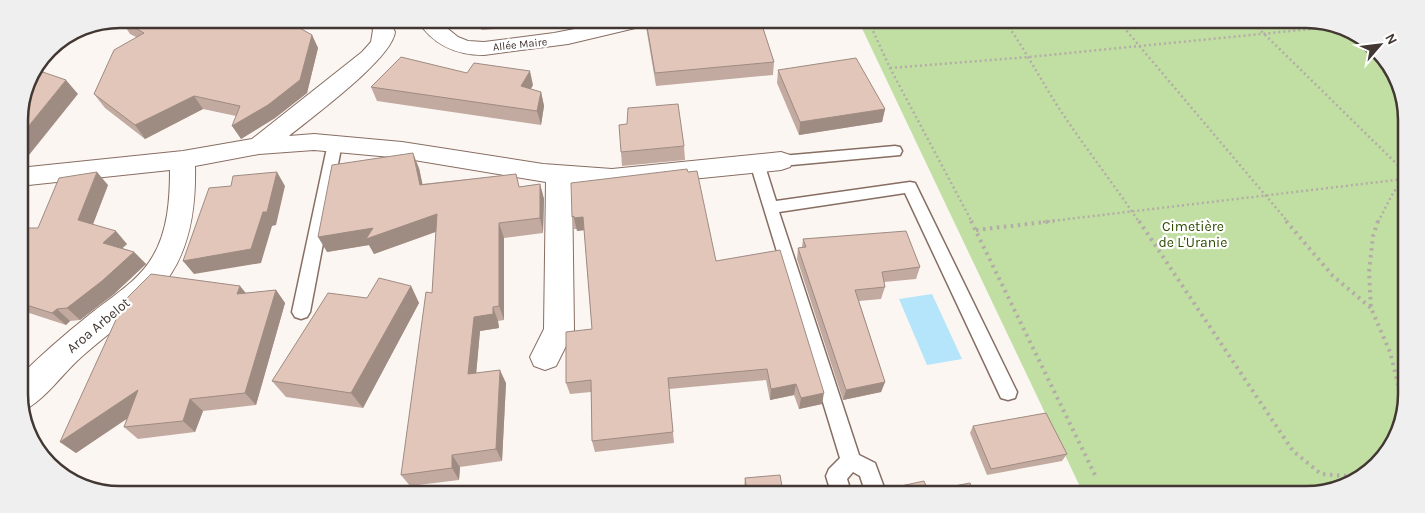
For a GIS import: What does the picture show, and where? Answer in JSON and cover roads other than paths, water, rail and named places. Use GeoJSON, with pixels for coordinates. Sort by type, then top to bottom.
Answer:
{"type":"FeatureCollection","features":[{"type":"Feature","properties":{"kind":"street"},"geometry":{"type":"LineString","coordinates":[[259,146],[316,102],[367,58],[382,43],[384,28]]}},
{"type":"Feature","properties":{"kind":"street","name":"Allée Maire"},"geometry":{"type":"LineString","coordinates":[[433,28],[440,36],[458,46],[473,48],[498,48],[570,39],[613,28]]}},
{"type":"Feature","properties":{"kind":"street"},"geometry":{"type":"LineString","coordinates":[[28,176],[183,160],[259,146],[335,143],[399,149],[559,175],[612,178],[781,161]]}},
{"type":"Feature","properties":{"kind":"street","name":"Aroa Arbelot"},"geometry":{"type":"LineString","coordinates":[[28,389],[51,365],[139,290],[162,265],[173,242],[181,204],[183,160]]}},
{"type":"Feature","properties":{"kind":"street"},"geometry":{"type":"LineString","coordinates":[[545,358],[559,330],[559,175]]}},
{"type":"Feature","properties":{"kind":"lane"},"geometry":{"type":"LineString","coordinates":[[301,312],[315,240],[329,188],[335,143]]}},
{"type":"Feature","properties":{"kind":"lane"},"geometry":{"type":"LineString","coordinates":[[781,161],[895,151]]}},
{"type":"Feature","properties":{"kind":"lane"},"geometry":{"type":"LineString","coordinates":[[757,164],[851,461],[868,470],[873,485]]}},
{"type":"Feature","properties":{"kind":"lane"},"geometry":{"type":"LineString","coordinates":[[770,208],[910,187],[1008,392]]}},
{"type":"Feature","properties":{"kind":"lane"},"geometry":{"type":"LineString","coordinates":[[840,485],[836,476],[851,461]]}},
{"type":"Feature","properties":{"kind":"water"},"geometry":{"type":"Polygon","coordinates":[[[932,294],[962,359],[927,365],[899,299],[932,294]]]}},
{"type":"Feature","properties":{"kind":"park label","name":"Cimetière de L'Uranie"},"geometry":{"type":"Point","coordinates":[1193,234]}}]}
